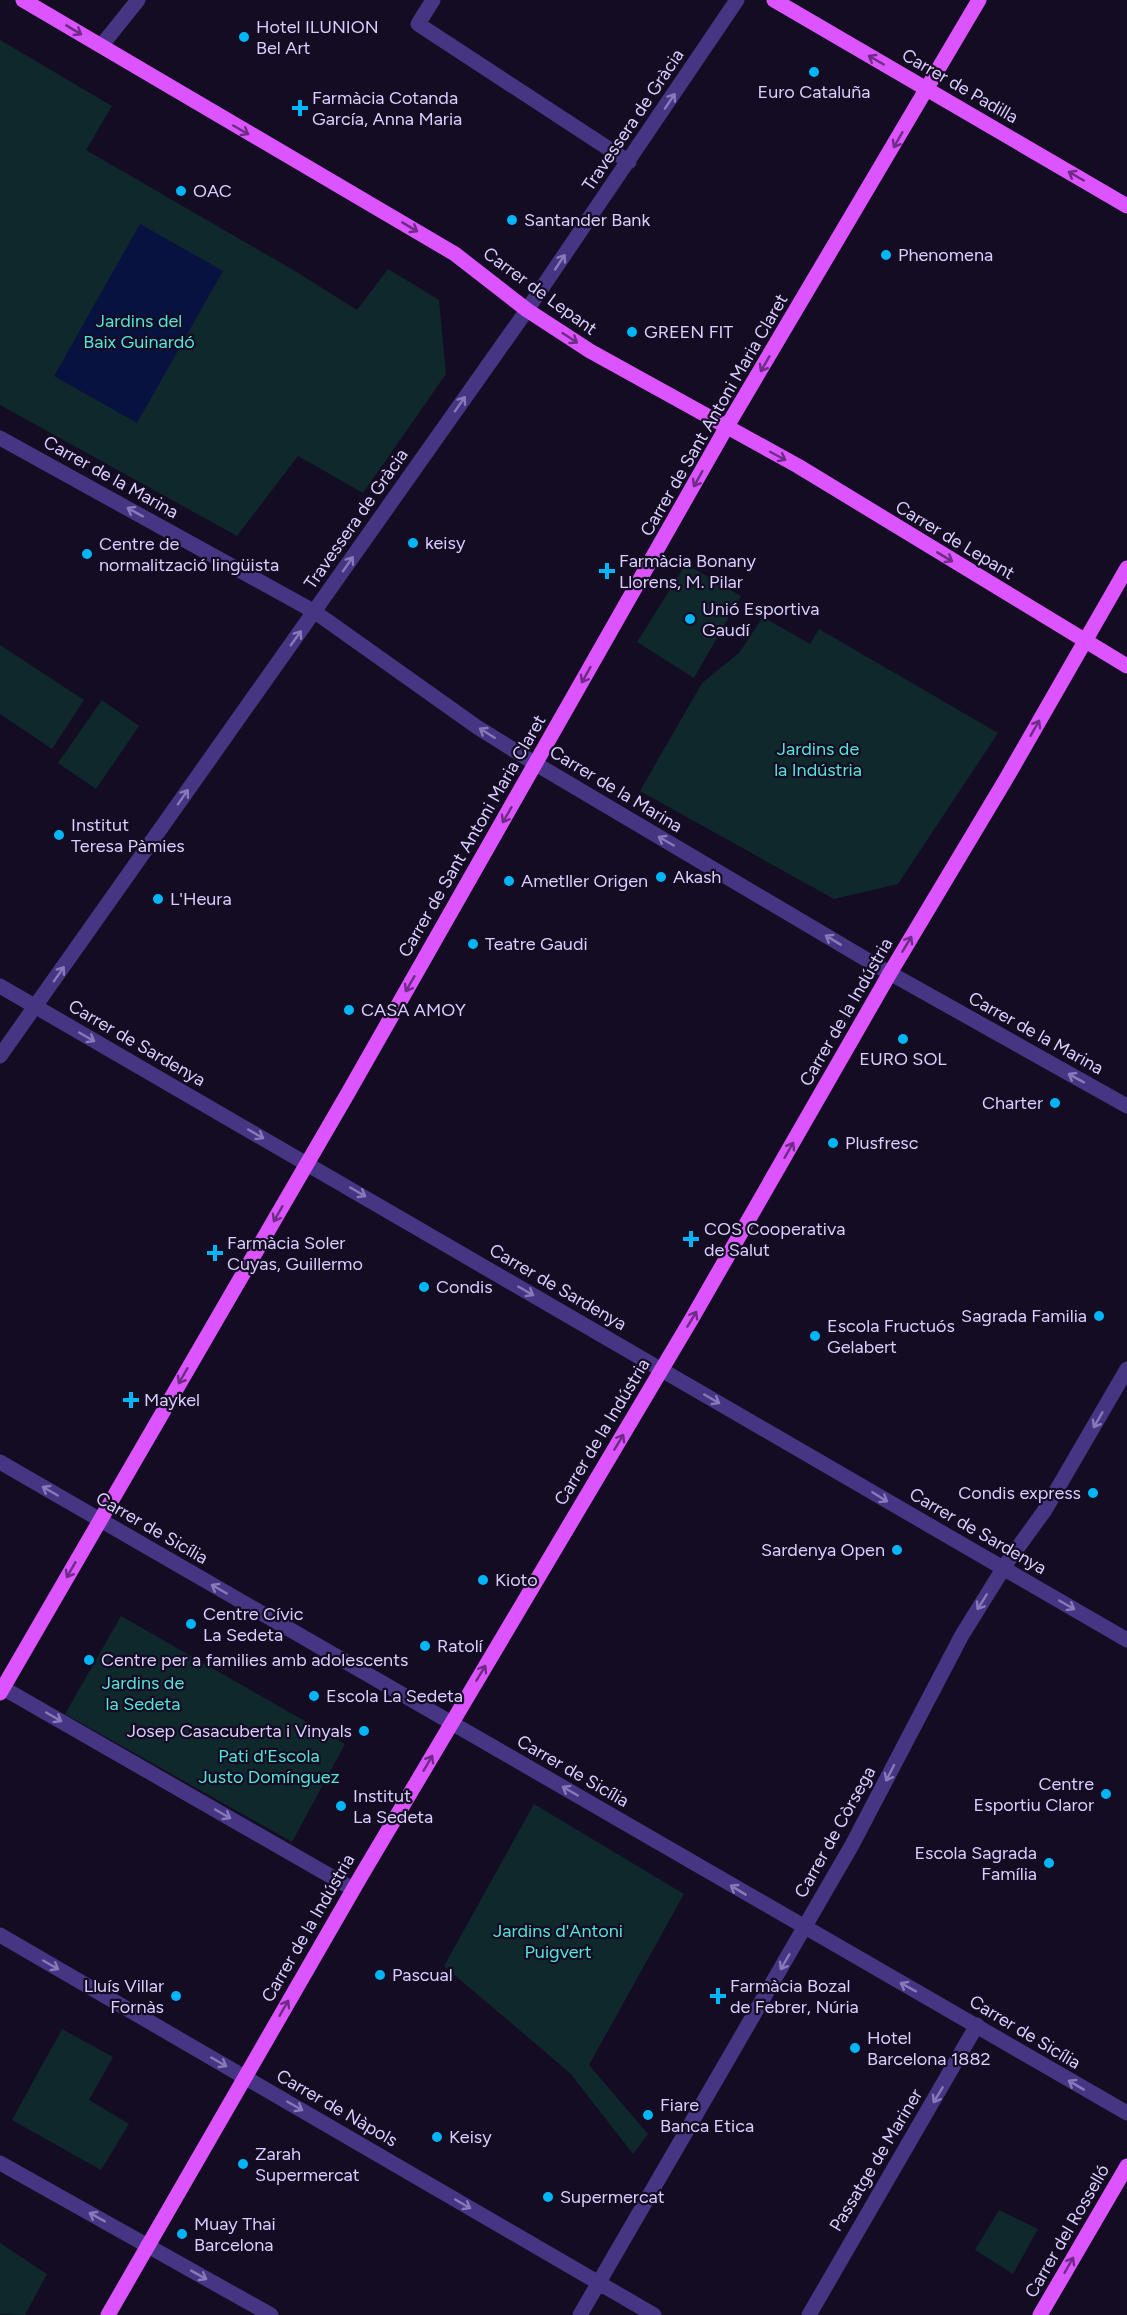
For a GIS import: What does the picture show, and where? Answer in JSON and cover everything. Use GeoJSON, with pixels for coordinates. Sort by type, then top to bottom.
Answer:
{"type":"FeatureCollection","features":[{"type":"Feature","properties":{"kind":"main road","name":"Carrer de Lepant"},"geometry":{"type":"LineString","coordinates":[[23,0],[455,254],[527,310],[590,351],[798,466],[1127,666]]}},
{"type":"Feature","properties":{"kind":"main road","name":"Carrer de Padilla"},"geometry":{"type":"LineString","coordinates":[[774,0],[1127,206]]}},
{"type":"Feature","properties":{"kind":"main road","name":"Carrer de Sant Antoni Maria Claret"},"geometry":{"type":"LineString","coordinates":[[2,1690],[536,764],[726,428],[979,0]]}},
{"type":"Feature","properties":{"kind":"main road","name":"Carrer de la Indústria"},"geometry":{"type":"LineString","coordinates":[[108,2315],[353,1889],[662,1369],[1127,568]]}},
{"type":"Feature","properties":{"kind":"main road","name":"Carrer del Rosselló"},"geometry":{"type":"LineString","coordinates":[[1040,2315],[1127,2166]]}},
{"type":"Feature","properties":{"kind":"street"},"geometry":{"type":"LineString","coordinates":[[102,46],[138,0]]}},
{"type":"Feature","properties":{"kind":"street"},"geometry":{"type":"LineString","coordinates":[[433,0],[418,24],[629,162]]}},
{"type":"Feature","properties":{"kind":"street","name":"Travessera de Gràcia"},"geometry":{"type":"LineString","coordinates":[[0,1056],[527,310],[629,162],[736,0]]}},
{"type":"Feature","properties":{"kind":"street","name":"Carrer de la Marina"},"geometry":{"type":"LineString","coordinates":[[0,438],[315,612],[477,727],[536,764],[890,973],[1127,1106]]}},
{"type":"Feature","properties":{"kind":"street","name":"Carrer de Sardenya"},"geometry":{"type":"LineString","coordinates":[[0,986],[1127,1640]]}},
{"type":"Feature","properties":{"kind":"street","name":"Carrer de Còrsega"},"geometry":{"type":"LineString","coordinates":[[580,2315],[852,1845],[962,1635],[1003,1569],[1045,1510],[1127,1369]]}},
{"type":"Feature","properties":{"kind":"street","name":"Carrer de Sicília"},"geometry":{"type":"LineString","coordinates":[[0,1462],[804,1928],[977,2025],[1127,2114]]}},
{"type":"Feature","properties":{"kind":"street"},"geometry":{"type":"LineString","coordinates":[[2,1690],[353,1889]]}},
{"type":"Feature","properties":{"kind":"street","name":"Carrer de Nàpols"},"geometry":{"type":"LineString","coordinates":[[0,1935],[654,2315]]}},
{"type":"Feature","properties":{"kind":"street","name":"Passatge de Mariner"},"geometry":{"type":"LineString","coordinates":[[809,2315],[977,2025]]}},
{"type":"Feature","properties":{"kind":"street"},"geometry":{"type":"LineString","coordinates":[[0,2163],[271,2315]]}},
{"type":"Feature","properties":{"kind":"green space","name":"Jardins del Baix Guinardó"},"geometry":{"type":"Polygon","coordinates":[[[0,40],[112,106],[86,150],[295,271],[357,310],[388,269],[439,300],[446,374],[363,493],[298,456],[237,536],[0,405],[0,40]]]}},
{"type":"Feature","properties":{"kind":"green space","name":"Unió Esportiva Gaudí"},"geometry":{"type":"Polygon","coordinates":[[[686,564],[741,596],[694,678],[637,642],[686,564]]]}},
{"type":"Feature","properties":{"kind":"green space","name":"Jardins de la Indústria"},"geometry":{"type":"Polygon","coordinates":[[[763,617],[810,644],[819,629],[998,733],[898,884],[834,899],[640,791],[702,683],[739,653],[763,617]]]}},
{"type":"Feature","properties":{"kind":"green space"},"geometry":{"type":"Polygon","coordinates":[[[0,645],[84,700],[52,749],[0,714],[0,645]]]}},
{"type":"Feature","properties":{"kind":"green space"},"geometry":{"type":"Polygon","coordinates":[[[102,700],[139,726],[96,789],[58,763],[102,700]]]}},
{"type":"Feature","properties":{"kind":"green space"},"geometry":{"type":"Polygon","coordinates":[[[121,1616],[345,1744],[292,1842],[65,1714],[121,1616]]]}},
{"type":"Feature","properties":{"kind":"green space","name":"Jardins d'Antoni Puigvert"},"geometry":{"type":"Polygon","coordinates":[[[534,1804],[684,1894],[589,2065],[648,2134],[633,2154],[570,2073],[444,1966],[534,1804]]]}},
{"type":"Feature","properties":{"kind":"green space"},"geometry":{"type":"Polygon","coordinates":[[[62,2029],[113,2057],[89,2100],[129,2124],[101,2170],[12,2120],[62,2029]]]}},
{"type":"Feature","properties":{"kind":"green space"},"geometry":{"type":"Polygon","coordinates":[[[999,2210],[1038,2229],[1013,2274],[975,2250],[999,2210]]]}},
{"type":"Feature","properties":{"kind":"green space"},"geometry":{"type":"Polygon","coordinates":[[[0,2243],[47,2274],[25,2315],[0,2314],[0,2243]]]}},
{"type":"Feature","properties":{"kind":"shaded area"},"geometry":{"type":"Polygon","coordinates":[[[140,224],[223,271],[137,423],[54,376],[140,224]]]}},
{"type":"Feature","properties":{"kind":"place","name":"Hotel ILUNION Bel Art"},"geometry":{"type":"Point","coordinates":[244,37]}},
{"type":"Feature","properties":{"kind":"place","name":"Euro Cataluña"},"geometry":{"type":"Point","coordinates":[814,72]}},
{"type":"Feature","properties":{"kind":"place","name":"Farmàcia Cotanda García, Anna Maria"},"geometry":{"type":"Point","coordinates":[300,108]}},
{"type":"Feature","properties":{"kind":"place","name":"OAC"},"geometry":{"type":"Point","coordinates":[181,191]}},
{"type":"Feature","properties":{"kind":"place","name":"Santander Bank"},"geometry":{"type":"Point","coordinates":[512,220]}},
{"type":"Feature","properties":{"kind":"place","name":"Phenomena"},"geometry":{"type":"Point","coordinates":[886,255]}},
{"type":"Feature","properties":{"kind":"place","name":"GREEN FIT"},"geometry":{"type":"Point","coordinates":[632,332]}},
{"type":"Feature","properties":{"kind":"place","name":"keisy"},"geometry":{"type":"Point","coordinates":[413,543]}},
{"type":"Feature","properties":{"kind":"place","name":"Centre de normalització lingüista"},"geometry":{"type":"Point","coordinates":[87,554]}},
{"type":"Feature","properties":{"kind":"place","name":"Farmàcia Bonany Llorens, M. Pilar"},"geometry":{"type":"Point","coordinates":[607,571]}},
{"type":"Feature","properties":{"kind":"place","name":"Unió Esportiva Gaudí"},"geometry":{"type":"Point","coordinates":[690,619]}},
{"type":"Feature","properties":{"kind":"place","name":"Institut Teresa Pàmies"},"geometry":{"type":"Point","coordinates":[59,835]}},
{"type":"Feature","properties":{"kind":"place","name":"Akash"},"geometry":{"type":"Point","coordinates":[661,877]}},
{"type":"Feature","properties":{"kind":"place","name":"Ametller Origen"},"geometry":{"type":"Point","coordinates":[509,881]}},
{"type":"Feature","properties":{"kind":"place","name":"L'Heura"},"geometry":{"type":"Point","coordinates":[158,899]}},
{"type":"Feature","properties":{"kind":"place","name":"Teatre Gaudi"},"geometry":{"type":"Point","coordinates":[473,944]}},
{"type":"Feature","properties":{"kind":"place","name":"CASA AMOY"},"geometry":{"type":"Point","coordinates":[349,1010]}},
{"type":"Feature","properties":{"kind":"place","name":"EURO SOL"},"geometry":{"type":"Point","coordinates":[903,1039]}},
{"type":"Feature","properties":{"kind":"place","name":"Charter"},"geometry":{"type":"Point","coordinates":[1055,1103]}},
{"type":"Feature","properties":{"kind":"place","name":"Plusfresc"},"geometry":{"type":"Point","coordinates":[833,1143]}},
{"type":"Feature","properties":{"kind":"place","name":"COS Cooperativa de Salut"},"geometry":{"type":"Point","coordinates":[691,1239]}},
{"type":"Feature","properties":{"kind":"place","name":"Farmàcia Soler Cuyas, Guillermo"},"geometry":{"type":"Point","coordinates":[215,1253]}},
{"type":"Feature","properties":{"kind":"place","name":"Condis"},"geometry":{"type":"Point","coordinates":[424,1287]}},
{"type":"Feature","properties":{"kind":"place","name":"Sagrada Familia"},"geometry":{"type":"Point","coordinates":[1099,1316]}},
{"type":"Feature","properties":{"kind":"place","name":"Escola Fructuós Gelabert"},"geometry":{"type":"Point","coordinates":[815,1336]}},
{"type":"Feature","properties":{"kind":"place","name":"Maykel"},"geometry":{"type":"Point","coordinates":[131,1400]}},
{"type":"Feature","properties":{"kind":"place","name":"Condis express"},"geometry":{"type":"Point","coordinates":[1093,1493]}},
{"type":"Feature","properties":{"kind":"place","name":"Sardenya Open"},"geometry":{"type":"Point","coordinates":[897,1550]}},
{"type":"Feature","properties":{"kind":"place","name":"Kioto"},"geometry":{"type":"Point","coordinates":[483,1580]}},
{"type":"Feature","properties":{"kind":"place","name":"Centre Cívic La Sedeta"},"geometry":{"type":"Point","coordinates":[191,1624]}},
{"type":"Feature","properties":{"kind":"place","name":"Ratolí"},"geometry":{"type":"Point","coordinates":[425,1646]}},
{"type":"Feature","properties":{"kind":"place","name":"Centre per a families amb adolescents"},"geometry":{"type":"Point","coordinates":[89,1660]}},
{"type":"Feature","properties":{"kind":"place","name":"Escola La Sedeta"},"geometry":{"type":"Point","coordinates":[314,1696]}},
{"type":"Feature","properties":{"kind":"place","name":"Josep Casacuberta i Vinyals"},"geometry":{"type":"Point","coordinates":[364,1731]}},
{"type":"Feature","properties":{"kind":"place","name":"Centre Esportiu Claror"},"geometry":{"type":"Point","coordinates":[1106,1794]}},
{"type":"Feature","properties":{"kind":"place","name":"Institut La Sedeta"},"geometry":{"type":"Point","coordinates":[341,1806]}},
{"type":"Feature","properties":{"kind":"place","name":"Escola Sagrada Família"},"geometry":{"type":"Point","coordinates":[1049,1863]}},
{"type":"Feature","properties":{"kind":"place","name":"Pascual"},"geometry":{"type":"Point","coordinates":[380,1975]}},
{"type":"Feature","properties":{"kind":"place","name":"Lluís Villar Fornàs"},"geometry":{"type":"Point","coordinates":[176,1996]}},
{"type":"Feature","properties":{"kind":"place","name":"Farmàcia Bozal de Febrer, Núria"},"geometry":{"type":"Point","coordinates":[718,1996]}},
{"type":"Feature","properties":{"kind":"place","name":"Hotel Barcelona 1882"},"geometry":{"type":"Point","coordinates":[855,2048]}},
{"type":"Feature","properties":{"kind":"place","name":"Fiare Banca Etica"},"geometry":{"type":"Point","coordinates":[648,2115]}},
{"type":"Feature","properties":{"kind":"place","name":"Keisy"},"geometry":{"type":"Point","coordinates":[437,2137]}},
{"type":"Feature","properties":{"kind":"place","name":"Zarah Supermercat"},"geometry":{"type":"Point","coordinates":[243,2164]}},
{"type":"Feature","properties":{"kind":"place","name":"Supermercat"},"geometry":{"type":"Point","coordinates":[548,2197]}},
{"type":"Feature","properties":{"kind":"place","name":"Muay Thai Barcelona"},"geometry":{"type":"Point","coordinates":[182,2234]}},
{"type":"Feature","properties":{"kind":"park label","name":"Jardins de la Sedeta"},"geometry":{"type":"Point","coordinates":[143,1693]}},
{"type":"Feature","properties":{"kind":"park label","name":"Pati d'Escola Justo Domínguez"},"geometry":{"type":"Point","coordinates":[269,1766]}}]}
